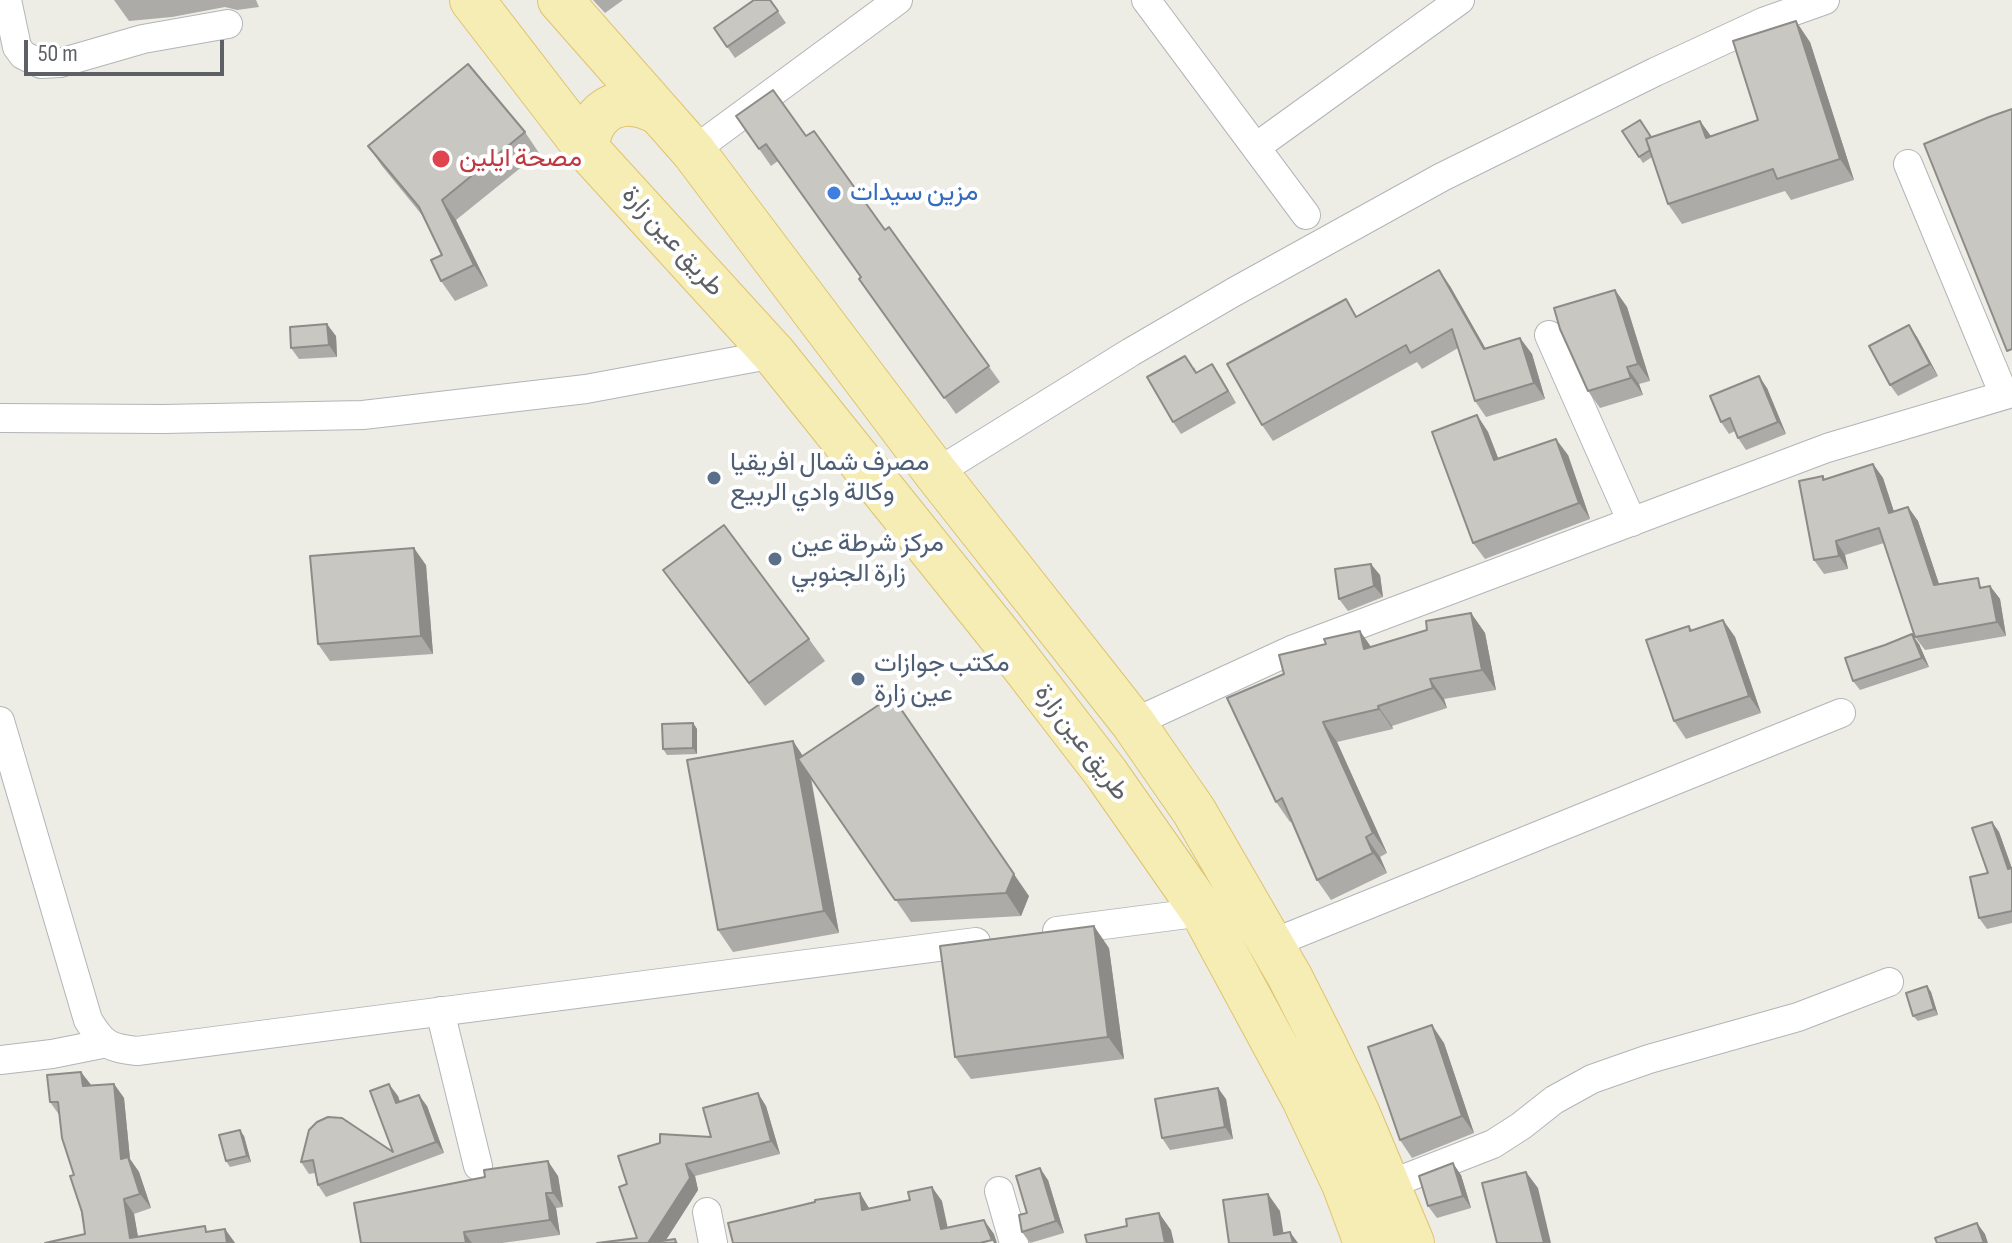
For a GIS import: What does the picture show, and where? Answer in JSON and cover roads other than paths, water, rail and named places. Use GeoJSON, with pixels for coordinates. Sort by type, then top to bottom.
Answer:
{"type":"FeatureCollection","features":[{"type":"Feature","properties":{"kind":"main road","name":"طريق عين زارة"},"geometry":{"type":"LineString","coordinates":[[472,0],[586,148],[774,354],[1106,773],[1203,912],[1303,1097],[1344,1184],[1366,1243]]}},
{"type":"Feature","properties":{"kind":"main road","name":"طريق عين زارة"},"geometry":{"type":"LineString","coordinates":[[560,0],[693,151],[936,473],[1133,723],[1194,811],[1271,944],[1324,1044],[1357,1112],[1412,1243]]}},
{"type":"Feature","properties":{"kind":"main road"},"geometry":{"type":"LineString","coordinates":[[586,148],[588,133],[605,110],[633,102],[659,113]]}},
{"type":"Feature","properties":{"kind":"street"},"geometry":{"type":"LineString","coordinates":[[7,0],[17,47],[23,55],[41,64],[60,63],[143,39],[228,24]]}},
{"type":"Feature","properties":{"kind":"street"},"geometry":{"type":"LineString","coordinates":[[693,151],[898,0]]}},
{"type":"Feature","properties":{"kind":"street"},"geometry":{"type":"LineString","coordinates":[[1146,0],[1306,215]]}},
{"type":"Feature","properties":{"kind":"street"},"geometry":{"type":"LineString","coordinates":[[1256,147],[1460,0]]}},
{"type":"Feature","properties":{"kind":"street"},"geometry":{"type":"LineString","coordinates":[[936,473],[1131,352],[1442,177],[1763,22],[1825,0]]}},
{"type":"Feature","properties":{"kind":"street"},"geometry":{"type":"LineString","coordinates":[[1133,723],[1294,649],[1827,448],[2008,394],[1908,164]]}},
{"type":"Feature","properties":{"kind":"street"},"geometry":{"type":"LineString","coordinates":[[1549,335],[1632,522]]}},
{"type":"Feature","properties":{"kind":"street"},"geometry":{"type":"LineString","coordinates":[[0,418],[363,415],[586,389],[774,354]]}},
{"type":"Feature","properties":{"kind":"street"},"geometry":{"type":"LineString","coordinates":[[1271,944],[1841,713]]}},
{"type":"Feature","properties":{"kind":"street"},"geometry":{"type":"LineString","coordinates":[[0,721],[84,1009],[98,1038],[116,1049],[137,1051],[1000,939]]}},
{"type":"Feature","properties":{"kind":"street"},"geometry":{"type":"LineString","coordinates":[[1032,934],[1203,912]]}},
{"type":"Feature","properties":{"kind":"street"},"geometry":{"type":"LineString","coordinates":[[1388,1185],[1493,1144],[1514,1132],[1554,1100],[1592,1079],[1649,1059],[1798,1017],[1889,982]]}},
{"type":"Feature","properties":{"kind":"street"},"geometry":{"type":"LineString","coordinates":[[440,1011],[478,1166]]}},
{"type":"Feature","properties":{"kind":"street"},"geometry":{"type":"LineString","coordinates":[[0,1060],[107,1043]]}},
{"type":"Feature","properties":{"kind":"street"},"geometry":{"type":"LineString","coordinates":[[999,1191],[1014,1243]]}},
{"type":"Feature","properties":{"kind":"street"},"geometry":{"type":"LineString","coordinates":[[707,1212],[713,1243]]}},
{"type":"Feature","properties":{"kind":"place","name":"مصحة ايلين"},"geometry":{"type":"Point","coordinates":[441,159]}},
{"type":"Feature","properties":{"kind":"place","name":"مزين سيدات"},"geometry":{"type":"Point","coordinates":[834,193]}},
{"type":"Feature","properties":{"kind":"place","name":"مصرف شمال افريقيا وكالة وادي الربيع"},"geometry":{"type":"Point","coordinates":[714,478]}},
{"type":"Feature","properties":{"kind":"place","name":"مركز شرطة عين زارة الجنوبي"},"geometry":{"type":"Point","coordinates":[775,559]}},
{"type":"Feature","properties":{"kind":"place","name":"مكتب جوازات عين زارة"},"geometry":{"type":"Point","coordinates":[858,679]}}]}
